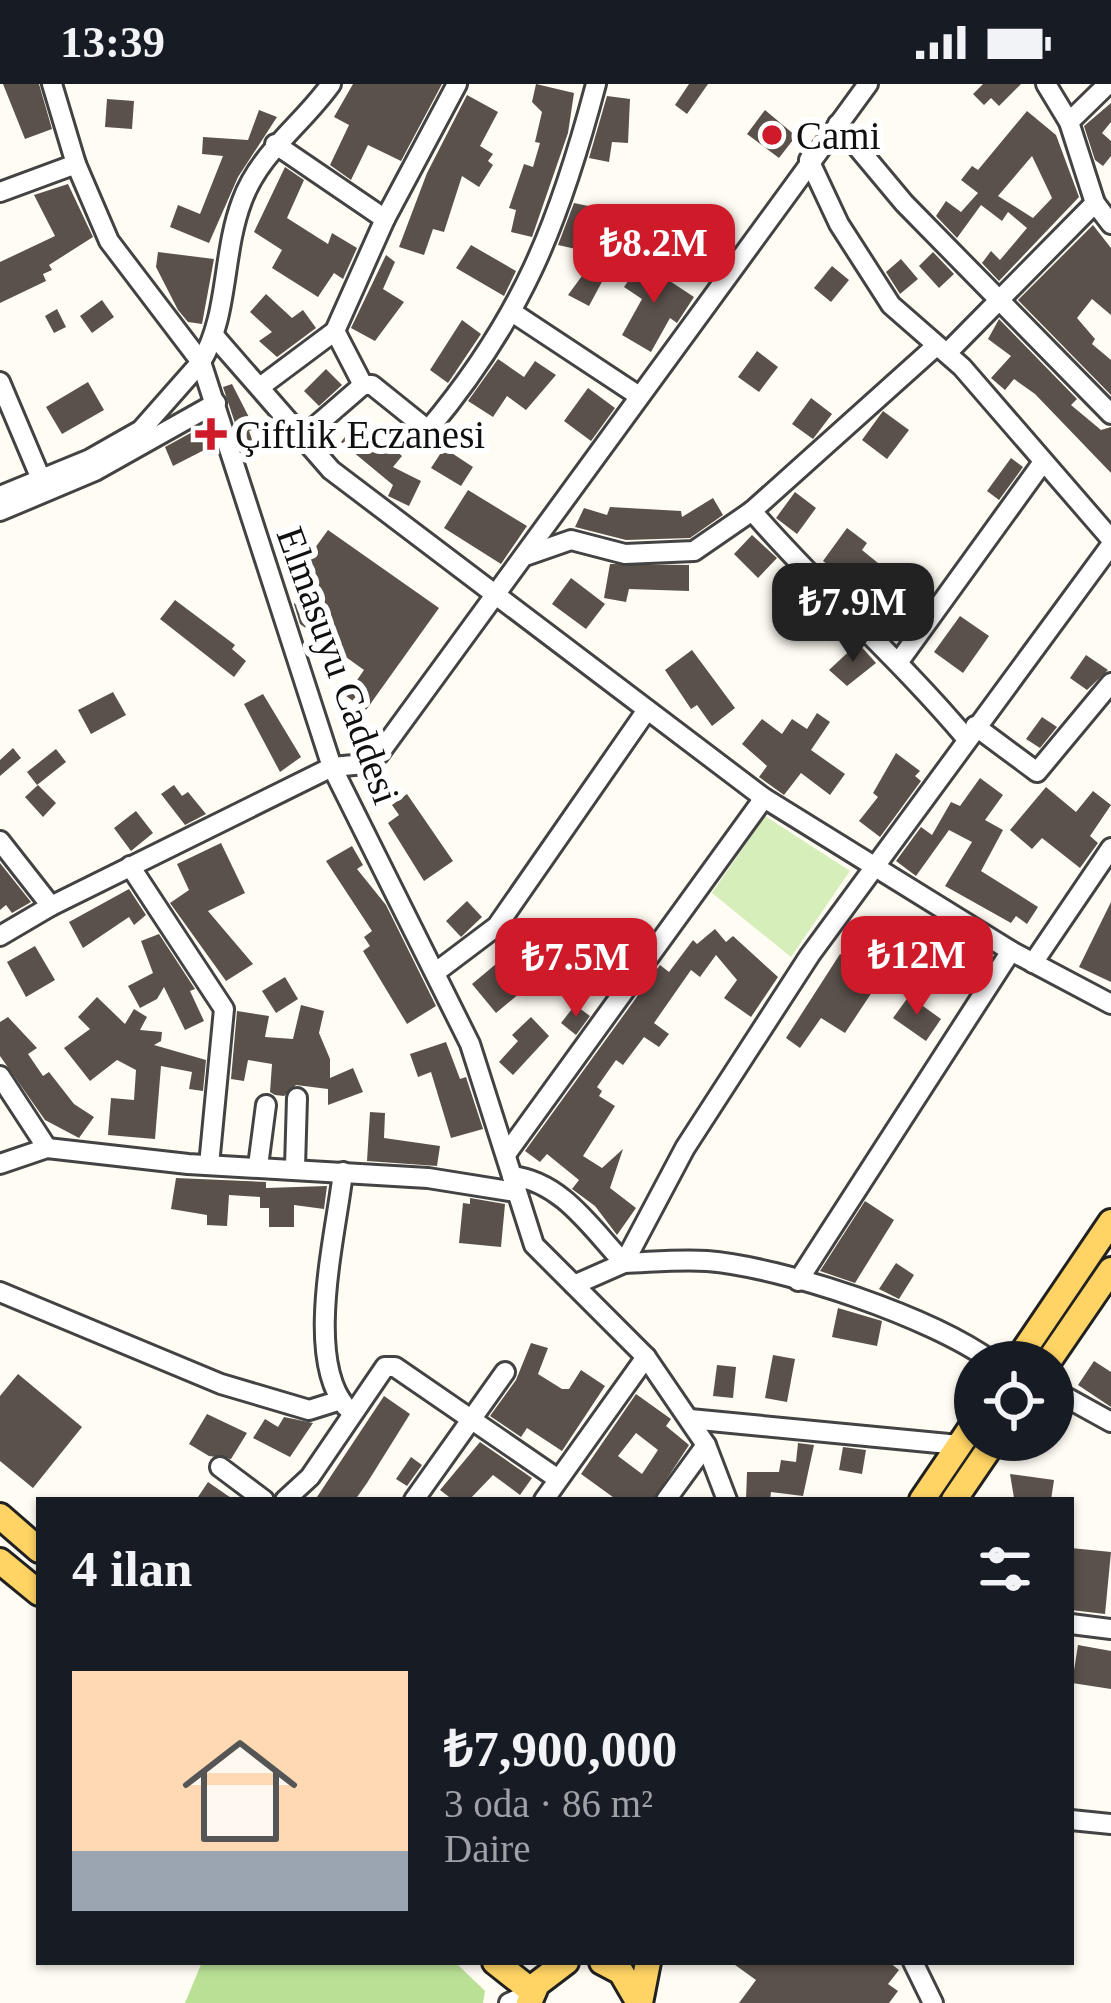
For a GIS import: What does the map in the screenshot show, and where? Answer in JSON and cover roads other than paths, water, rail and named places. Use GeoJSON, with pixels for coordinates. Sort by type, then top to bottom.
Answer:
{"type":"FeatureCollection","features":[{"type":"Feature","properties":{"kind":"main road"},"geometry":{"type":"LineString","coordinates":[[1030,1341],[1111,1222]]}},
{"type":"Feature","properties":{"kind":"main road"},"geometry":{"type":"LineString","coordinates":[[1062,1341],[1111,1270]]}},
{"type":"Feature","properties":{"kind":"main road"},"geometry":{"type":"LineString","coordinates":[[924,1497],[954,1452]]}},
{"type":"Feature","properties":{"kind":"main road"},"geometry":{"type":"LineString","coordinates":[[955,1497],[980,1461]]}},
{"type":"Feature","properties":{"kind":"main road"},"geometry":{"type":"LineString","coordinates":[[0,1516],[36,1547]]}},
{"type":"Feature","properties":{"kind":"main road"},"geometry":{"type":"LineString","coordinates":[[0,1562],[36,1591]]}},
{"type":"Feature","properties":{"kind":"main road"},"geometry":{"type":"LineString","coordinates":[[497,1965],[524,2000],[553,1965]]}},
{"type":"Feature","properties":{"kind":"main road"},"geometry":{"type":"LineString","coordinates":[[608,1965],[621,1972],[640,2003]]}},
{"type":"Feature","properties":{"kind":"main road"},"geometry":{"type":"LineString","coordinates":[[640,2003],[647,1965]]}},
{"type":"Feature","properties":{"kind":"street","name":"Elmasuyu Caddesi"},"geometry":{"type":"LineString","coordinates":[[52,84],[76,164],[109,241],[202,362],[332,766],[470,1044],[534,1245],[646,1357],[706,1445],[726,1497]]}},
{"type":"Feature","properties":{"kind":"street"},"geometry":{"type":"LineString","coordinates":[[0,496],[142,430],[202,362],[216,338],[234,226],[254,175],[275,144],[331,84]]}},
{"type":"Feature","properties":{"kind":"street"},"geometry":{"type":"LineString","coordinates":[[260,387],[335,331],[385,218],[457,84]]}},
{"type":"Feature","properties":{"kind":"street"},"geometry":{"type":"LineString","coordinates":[[303,437],[362,385],[372,386],[428,430],[484,364],[541,260],[596,84]]}},
{"type":"Feature","properties":{"kind":"street"},"geometry":{"type":"LineString","coordinates":[[0,936],[332,766],[365,764],[380,754],[498,598],[808,160],[868,84]]}},
{"type":"Feature","properties":{"kind":"street"},"geometry":{"type":"LineString","coordinates":[[1046,84],[1070,122],[1092,180],[1095,203],[1111,224]]}},
{"type":"Feature","properties":{"kind":"street"},"geometry":{"type":"LineString","coordinates":[[1070,122],[1108,84]]}},
{"type":"Feature","properties":{"kind":"street"},"geometry":{"type":"LineString","coordinates":[[838,124],[904,203],[1111,414]]}},
{"type":"Feature","properties":{"kind":"street"},"geometry":{"type":"LineString","coordinates":[[275,144],[385,218]]}},
{"type":"Feature","properties":{"kind":"street"},"geometry":{"type":"LineString","coordinates":[[624,1263],[685,1148],[873,866],[1111,542],[942,349],[891,305],[839,224],[808,160]]}},
{"type":"Feature","properties":{"kind":"street"},"geometry":{"type":"LineString","coordinates":[[0,192],[76,164]]}},
{"type":"Feature","properties":{"kind":"street"},"geometry":{"type":"LineString","coordinates":[[1092,180],[1111,166]]}},
{"type":"Feature","properties":{"kind":"street"},"geometry":{"type":"LineString","coordinates":[[528,555],[571,540],[625,554],[694,550],[752,511],[942,349],[1095,203]]}},
{"type":"Feature","properties":{"kind":"street"},"geometry":{"type":"LineString","coordinates":[[512,312],[639,396]]}},
{"type":"Feature","properties":{"kind":"street"},"geometry":{"type":"LineString","coordinates":[[335,331],[362,385]]}},
{"type":"Feature","properties":{"kind":"street"},"geometry":{"type":"LineString","coordinates":[[216,338],[331,470],[764,798],[1011,951],[1111,1004]]}},
{"type":"Feature","properties":{"kind":"street"},"geometry":{"type":"LineString","coordinates":[[0,382],[41,478]]}},
{"type":"Feature","properties":{"kind":"street"},"geometry":{"type":"LineString","coordinates":[[0,511],[94,471],[215,403]]}},
{"type":"Feature","properties":{"kind":"street"},"geometry":{"type":"LineString","coordinates":[[900,660],[1043,462]]}},
{"type":"Feature","properties":{"kind":"street"},"geometry":{"type":"LineString","coordinates":[[752,511],[794,560],[971,732],[1037,772],[1111,683]]}},
{"type":"Feature","properties":{"kind":"street"},"geometry":{"type":"LineString","coordinates":[[436,972],[496,926],[647,710]]}},
{"type":"Feature","properties":{"kind":"street"},"geometry":{"type":"LineString","coordinates":[[507,1153],[764,798]]}},
{"type":"Feature","properties":{"kind":"street"},"geometry":{"type":"LineString","coordinates":[[0,841],[51,906]]}},
{"type":"Feature","properties":{"kind":"street"},"geometry":{"type":"LineString","coordinates":[[1033,963],[1111,848]]}},
{"type":"Feature","properties":{"kind":"street"},"geometry":{"type":"LineString","coordinates":[[130,866],[224,1009],[209,1165]]}},
{"type":"Feature","properties":{"kind":"street"},"geometry":{"type":"LineString","coordinates":[[798,1281],[1011,951]]}},
{"type":"Feature","properties":{"kind":"street"},"geometry":{"type":"LineString","coordinates":[[0,1076],[47,1148]]}},
{"type":"Feature","properties":{"kind":"street"},"geometry":{"type":"LineString","coordinates":[[295,1167],[297,1098]]}},
{"type":"Feature","properties":{"kind":"street"},"geometry":{"type":"LineString","coordinates":[[258,1166],[266,1105]]}},
{"type":"Feature","properties":{"kind":"street"},"geometry":{"type":"LineString","coordinates":[[0,1164],[47,1148],[209,1165],[514,1184],[533,1178],[558,1192],[624,1263]]}},
{"type":"Feature","properties":{"kind":"street"},"geometry":{"type":"LineString","coordinates":[[343,1172],[324,1342],[332,1385],[346,1407]]}},
{"type":"Feature","properties":{"kind":"street"},"geometry":{"type":"LineString","coordinates":[[574,1285],[624,1263],[709,1261],[798,1281],[961,1341]]}},
{"type":"Feature","properties":{"kind":"street"},"geometry":{"type":"LineString","coordinates":[[0,1292],[221,1384],[309,1410],[346,1407]]}},
{"type":"Feature","properties":{"kind":"street"},"geometry":{"type":"LineString","coordinates":[[546,1497],[646,1357]]}},
{"type":"Feature","properties":{"kind":"street"},"geometry":{"type":"LineString","coordinates":[[288,1497],[310,1477],[346,1407],[385,1367],[395,1366],[559,1479]]}},
{"type":"Feature","properties":{"kind":"street"},"geometry":{"type":"LineString","coordinates":[[416,1497],[505,1372]]}},
{"type":"Feature","properties":{"kind":"street"},"geometry":{"type":"LineString","coordinates":[[1074,1402],[1111,1422]]}},
{"type":"Feature","properties":{"kind":"street"},"geometry":{"type":"LineString","coordinates":[[690,1419],[954,1445]]}},
{"type":"Feature","properties":{"kind":"street"},"geometry":{"type":"LineString","coordinates":[[668,1497],[706,1445]]}},
{"type":"Feature","properties":{"kind":"street"},"geometry":{"type":"LineString","coordinates":[[220,1467],[260,1497]]}},
{"type":"Feature","properties":{"kind":"street"},"geometry":{"type":"LineString","coordinates":[[1074,1624],[1111,1629]]}},
{"type":"Feature","properties":{"kind":"street"},"geometry":{"type":"LineString","coordinates":[[1074,1820],[1111,1824]]}},
{"type":"Feature","properties":{"kind":"street"},"geometry":{"type":"LineString","coordinates":[[914,1965],[933,2003]]}},
{"type":"Feature","properties":{"kind":"place","name":"Cami"},"geometry":{"type":"Point","coordinates":[772,135]}},
{"type":"Feature","properties":{"kind":"place","name":"Çiftlik Eczanesi"},"geometry":{"type":"Point","coordinates":[211,434]}}]}
